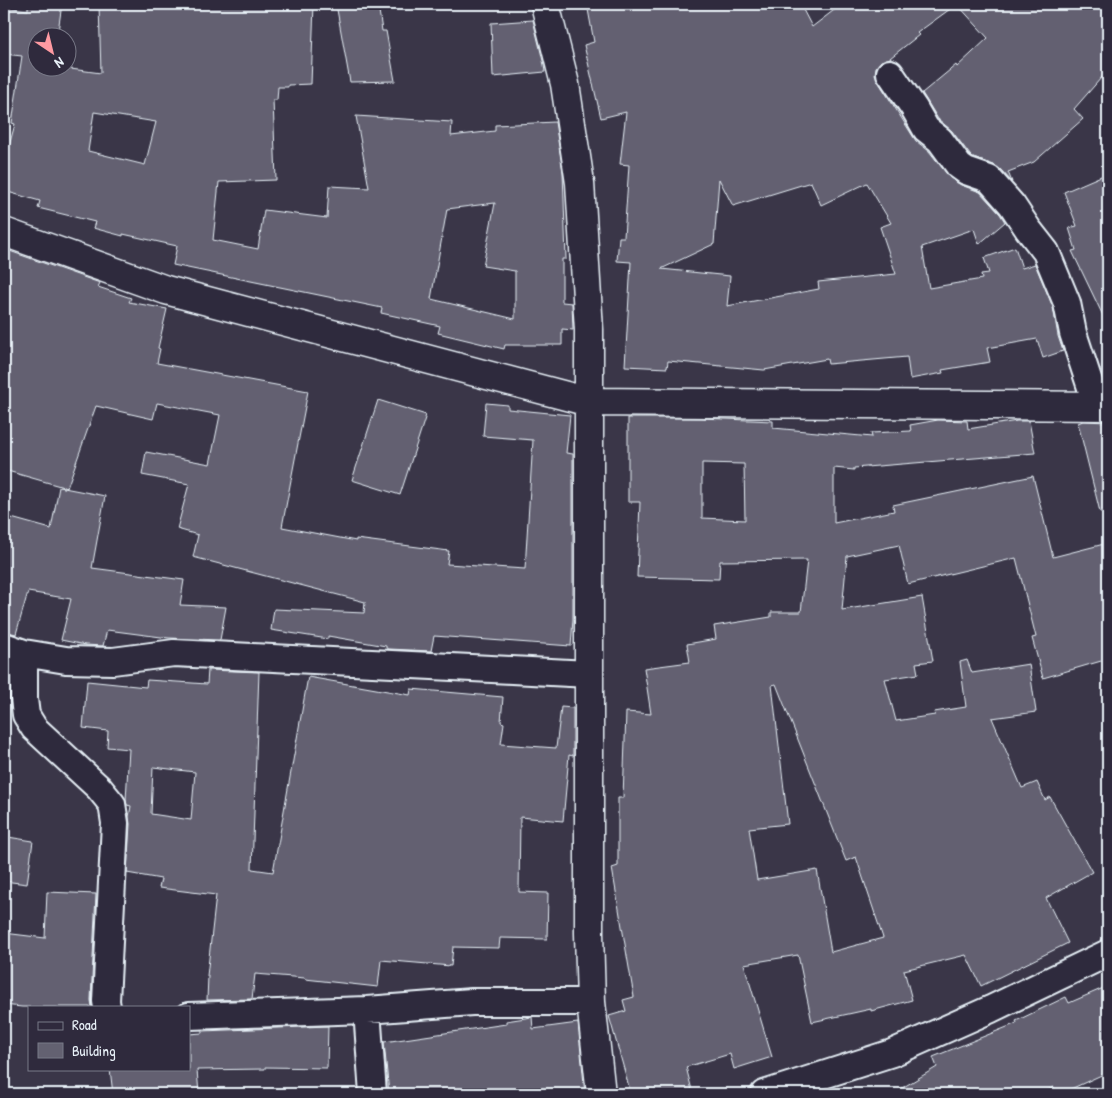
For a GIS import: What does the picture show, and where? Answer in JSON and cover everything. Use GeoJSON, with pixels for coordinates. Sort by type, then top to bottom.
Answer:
{"type":"FeatureCollection","features":[{"type":"Feature","properties":{"kind":"street"},"geometry":{"type":"LineString","coordinates":[[545,4],[565,84],[580,183],[589,330],[589,933],[591,1002],[601,1094]]}},
{"type":"Feature","properties":{"kind":"street"},"geometry":{"type":"LineString","coordinates":[[4,232],[166,290],[589,402],[1102,406],[1073,333],[1067,303],[1046,252],[1012,205],[989,179],[966,171],[959,166],[940,140],[926,129],[890,73]]}},
{"type":"Feature","properties":{"kind":"street"},"geometry":{"type":"LineString","coordinates":[[107,1006],[115,823],[112,804],[99,788],[34,728],[26,715],[14,650],[66,660],[113,661],[174,654],[589,674]]}},
{"type":"Feature","properties":{"kind":"street"},"geometry":{"type":"LineString","coordinates":[[764,1094],[892,1053],[991,1009],[1108,953]]}},
{"type":"Feature","properties":{"kind":"street"},"geometry":{"type":"LineString","coordinates":[[190,1016],[367,1010],[472,1002],[591,1002]]}},
{"type":"Feature","properties":{"kind":"street"},"geometry":{"type":"LineString","coordinates":[[367,1010],[373,1094]]}},
{"type":"Feature","properties":{"kind":"building"},"geometry":{"type":"Polygon","coordinates":[[[28,4],[62,4],[58,28],[28,28],[28,78],[78,78],[78,70],[101,73],[99,4],[314,4],[311,84],[278,87],[277,100],[273,100],[276,180],[219,182],[213,240],[258,249],[264,210],[327,218],[329,186],[369,188],[356,116],[452,122],[451,136],[495,131],[495,125],[555,122],[563,172],[566,259],[562,259],[562,302],[572,303],[573,330],[562,329],[562,345],[505,345],[504,349],[438,333],[440,326],[381,313],[382,308],[173,265],[177,246],[123,234],[123,236],[93,228],[95,222],[38,208],[40,201],[4,191],[4,164],[15,124],[12,123],[22,56],[4,54],[4,7],[28,10],[28,4]],[[94,112],[88,151],[145,165],[156,122],[94,112]],[[495,203],[447,209],[431,299],[515,319],[515,271],[483,266],[495,203]]]}},
{"type":"Feature","properties":{"kind":"building"},"geometry":{"type":"Polygon","coordinates":[[[336,4],[378,4],[382,31],[386,31],[395,81],[350,82],[336,4]]]}},
{"type":"Feature","properties":{"kind":"building"},"geometry":{"type":"Polygon","coordinates":[[[587,4],[800,4],[812,27],[842,4],[957,4],[917,33],[919,35],[890,58],[881,61],[876,67],[875,74],[916,141],[929,151],[950,178],[961,185],[980,192],[1005,222],[979,244],[974,229],[922,247],[929,288],[982,279],[981,274],[989,273],[984,258],[1015,247],[1022,268],[1035,264],[1053,307],[1058,336],[1063,351],[1043,358],[1037,339],[987,348],[990,362],[942,370],[943,373],[910,379],[907,357],[828,364],[827,359],[764,370],[668,361],[667,368],[625,366],[631,262],[617,261],[619,237],[624,237],[629,165],[620,164],[626,112],[601,118],[584,45],[594,42],[587,4]],[[719,179],[714,244],[661,269],[730,276],[727,306],[819,289],[818,282],[896,274],[880,227],[891,223],[867,183],[821,205],[811,182],[733,206],[719,179]]]}},
{"type":"Feature","properties":{"kind":"building"},"geometry":{"type":"Polygon","coordinates":[[[957,4],[1108,4],[1108,70],[1074,109],[1083,119],[1034,162],[1008,172],[1012,182],[994,165],[973,158],[952,131],[938,119],[922,93],[956,65],[957,67],[988,38],[957,4]]]}},
{"type":"Feature","properties":{"kind":"building"},"geometry":{"type":"Polygon","coordinates":[[[533,20],[545,72],[493,77],[491,23],[533,20]]]}},
{"type":"Feature","properties":{"kind":"building"},"geometry":{"type":"Polygon","coordinates":[[[1108,173],[1108,326],[1072,251],[1076,250],[1069,228],[1077,226],[1064,192],[1108,173]]]}},
{"type":"Feature","properties":{"kind":"building"},"geometry":{"type":"Polygon","coordinates":[[[4,249],[100,283],[98,287],[131,298],[129,302],[167,309],[158,348],[160,349],[157,363],[308,391],[282,527],[356,541],[356,539],[449,551],[447,564],[525,569],[533,440],[483,436],[486,403],[508,405],[508,409],[570,415],[566,453],[573,454],[573,619],[571,646],[434,636],[431,651],[389,649],[386,646],[328,636],[328,639],[271,630],[274,609],[364,613],[365,602],[193,557],[198,535],[177,529],[189,484],[142,475],[146,452],[210,464],[220,415],[157,403],[153,419],[96,406],[67,488],[4,470],[4,249]]]}},
{"type":"Feature","properties":{"kind":"building"},"geometry":{"type":"Polygon","coordinates":[[[378,400],[426,415],[400,495],[352,480],[378,400]]]}},
{"type":"Feature","properties":{"kind":"building"},"geometry":{"type":"Polygon","coordinates":[[[628,418],[701,418],[773,421],[773,428],[872,437],[871,433],[911,431],[910,425],[938,420],[967,421],[968,429],[1017,421],[1029,421],[1035,453],[854,468],[854,470],[834,468],[834,523],[894,511],[893,505],[1033,476],[1053,557],[1108,543],[1108,659],[1043,678],[1032,638],[1036,637],[1016,558],[908,584],[899,545],[847,556],[842,610],[922,597],[933,661],[916,663],[918,674],[885,679],[896,721],[935,715],[934,712],[966,707],[960,662],[967,660],[972,673],[1029,664],[1036,712],[992,718],[1022,788],[1037,782],[1045,800],[1050,797],[1092,872],[1046,898],[1068,943],[981,986],[966,955],[904,970],[912,1000],[871,1011],[871,1009],[812,1022],[798,955],[744,964],[772,1057],[734,1069],[730,1054],[686,1067],[693,1094],[631,1094],[609,1016],[626,1011],[623,1000],[634,997],[612,868],[618,866],[618,798],[623,798],[626,712],[651,714],[644,668],[690,662],[687,644],[716,639],[714,626],[771,617],[771,612],[801,612],[807,560],[720,561],[719,579],[637,577],[640,502],[628,502],[628,418]],[[702,463],[702,518],[745,520],[744,464],[702,463]],[[776,684],[772,685],[788,824],[749,828],[757,880],[817,870],[831,952],[883,938],[856,857],[846,861],[776,684]]]}},
{"type":"Feature","properties":{"kind":"building"},"geometry":{"type":"Polygon","coordinates":[[[1083,421],[1108,422],[1108,511],[1100,512],[1078,423],[1083,421]]]}},
{"type":"Feature","properties":{"kind":"building"},"geometry":{"type":"Polygon","coordinates":[[[59,487],[105,496],[92,568],[184,580],[180,605],[226,607],[220,640],[169,638],[107,630],[103,646],[85,645],[61,640],[71,599],[28,592],[16,634],[4,631],[4,516],[51,529],[59,487]]]}},
{"type":"Feature","properties":{"kind":"building"},"geometry":{"type":"Polygon","coordinates":[[[208,670],[259,672],[252,869],[273,872],[308,677],[410,695],[411,689],[503,697],[501,722],[504,723],[501,744],[556,748],[561,707],[573,708],[573,756],[569,755],[563,821],[520,817],[519,892],[548,893],[547,939],[500,938],[499,948],[453,947],[451,966],[381,960],[378,987],[255,974],[252,999],[207,1000],[207,976],[216,895],[159,888],[161,879],[127,873],[131,806],[127,805],[126,800],[129,749],[107,747],[108,731],[83,728],[87,681],[146,687],[147,680],[207,684],[208,670]],[[153,767],[151,814],[191,820],[195,772],[153,767]]]}},
{"type":"Feature","properties":{"kind":"building"},"geometry":{"type":"Polygon","coordinates":[[[8,837],[33,841],[27,884],[4,881],[8,837]]]}},
{"type":"Feature","properties":{"kind":"building"},"geometry":{"type":"Polygon","coordinates":[[[47,892],[96,894],[92,1006],[22,1007],[4,1005],[4,933],[45,938],[47,892]]]}},
{"type":"Feature","properties":{"kind":"building"},"geometry":{"type":"Polygon","coordinates":[[[1108,986],[1108,1072],[1060,1094],[1058,1094],[1054,1087],[1039,1094],[892,1094],[937,1067],[933,1057],[1017,1023],[1016,1021],[1066,997],[1069,1003],[1108,986]]]}},
{"type":"Feature","properties":{"kind":"building"},"geometry":{"type":"Polygon","coordinates":[[[532,1017],[533,1029],[578,1023],[585,1094],[389,1094],[384,1042],[506,1024],[506,1021],[532,1017]]]}},
{"type":"Feature","properties":{"kind":"building"},"geometry":{"type":"Polygon","coordinates":[[[328,1026],[327,1068],[265,1067],[265,1069],[197,1070],[199,1094],[113,1094],[110,1070],[190,1070],[190,1034],[202,1033],[202,1031],[328,1026]]]}}]}
